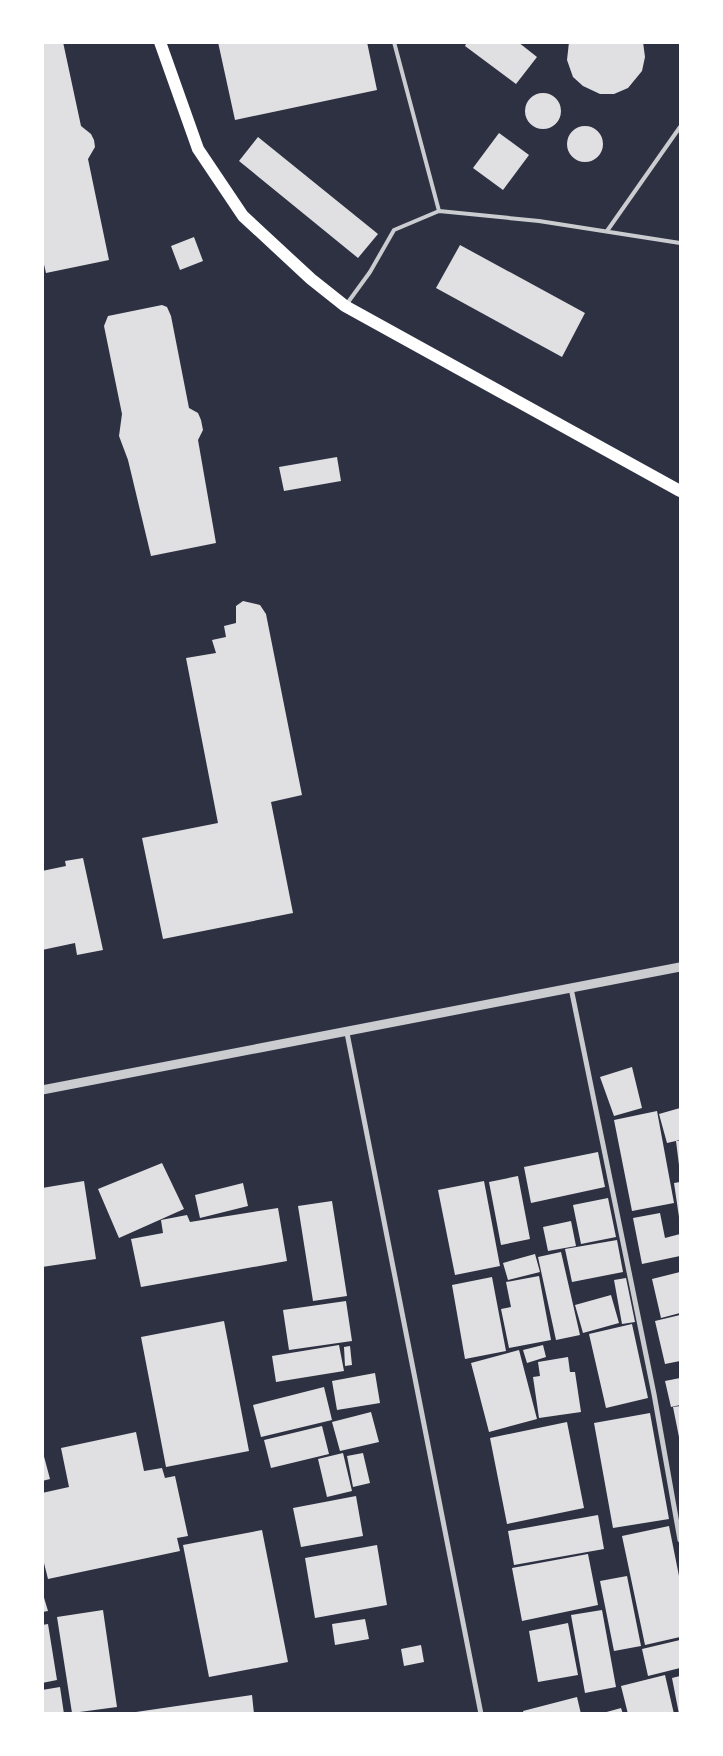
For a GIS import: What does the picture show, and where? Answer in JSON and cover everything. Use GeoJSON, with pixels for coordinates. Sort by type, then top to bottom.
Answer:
{"type":"FeatureCollection","features":[{"type":"Feature","properties":{"kind":"main road"},"geometry":{"type":"LineString","coordinates":[[160,42],[198,149],[243,216],[311,279],[345,306],[680,491]]}},
{"type":"Feature","properties":{"kind":"street"},"geometry":{"type":"LineString","coordinates":[[42,1090],[680,967]]}},
{"type":"Feature","properties":{"kind":"street"},"geometry":{"type":"LineString","coordinates":[[571,988],[654,1394],[680,1540]]}},
{"type":"Feature","properties":{"kind":"street"},"geometry":{"type":"LineString","coordinates":[[347,1032],[481,1714]]}},
{"type":"Feature","properties":{"kind":"lane"},"geometry":{"type":"LineString","coordinates":[[394,42],[439,212]]}},
{"type":"Feature","properties":{"kind":"lane"},"geometry":{"type":"LineString","coordinates":[[607,231],[680,127]]}},
{"type":"Feature","properties":{"kind":"lane"},"geometry":{"type":"LineString","coordinates":[[345,306],[370,272],[394,230],[439,212],[540,221],[680,242]]}},
{"type":"Feature","properties":{"kind":"building"},"geometry":{"type":"Polygon","coordinates":[[[42,42],[63,42],[81,126],[91,134],[94,140],[95,147],[88,159],[109,260],[46,273],[42,256],[42,42]]]}},
{"type":"Feature","properties":{"kind":"building"},"geometry":{"type":"Polygon","coordinates":[[[218,42],[367,42],[377,90],[235,120],[218,42]]]}},
{"type":"Feature","properties":{"kind":"building"},"geometry":{"type":"Polygon","coordinates":[[[467,42],[518,42],[537,57],[516,84],[465,46],[467,42]]]}},
{"type":"Feature","properties":{"kind":"building"},"geometry":{"type":"Polygon","coordinates":[[[569,42],[643,42],[645,57],[642,71],[628,88],[614,94],[600,94],[583,86],[573,77],[567,60],[569,42]]]}},
{"type":"Feature","properties":{"kind":"building"},"geometry":{"type":"Polygon","coordinates":[[[543,93],[550,94],[556,98],[560,104],[560,118],[556,124],[550,128],[543,129],[536,128],[530,124],[526,118],[525,111],[526,104],[530,98],[536,94],[543,93]]]}},
{"type":"Feature","properties":{"kind":"building"},"geometry":{"type":"Polygon","coordinates":[[[585,126],[592,127],[598,131],[602,137],[602,151],[598,157],[592,161],[585,162],[578,161],[572,157],[568,151],[567,144],[568,137],[572,131],[578,127],[585,126]]]}},
{"type":"Feature","properties":{"kind":"building"},"geometry":{"type":"Polygon","coordinates":[[[499,133],[529,155],[503,190],[473,168],[499,133]]]}},
{"type":"Feature","properties":{"kind":"building"},"geometry":{"type":"Polygon","coordinates":[[[258,137],[378,234],[358,258],[239,161],[258,137]]]}},
{"type":"Feature","properties":{"kind":"building"},"geometry":{"type":"Polygon","coordinates":[[[194,237],[203,261],[180,270],[171,246],[194,237]]]}},
{"type":"Feature","properties":{"kind":"building"},"geometry":{"type":"Polygon","coordinates":[[[460,245],[585,313],[562,357],[436,288],[460,245]]]}},
{"type":"Feature","properties":{"kind":"building"},"geometry":{"type":"Polygon","coordinates":[[[162,305],[167,307],[171,316],[189,408],[198,413],[201,420],[203,430],[198,440],[216,543],[151,556],[128,460],[119,436],[122,414],[104,326],[108,316],[162,305]]]}},
{"type":"Feature","properties":{"kind":"building"},"geometry":{"type":"Polygon","coordinates":[[[337,457],[341,481],[284,491],[279,467],[337,457]]]}},
{"type":"Feature","properties":{"kind":"building"},"geometry":{"type":"Polygon","coordinates":[[[243,601],[260,605],[266,614],[302,795],[271,802],[293,913],[163,939],[142,838],[218,823],[186,658],[216,653],[212,640],[226,637],[224,626],[236,623],[236,606],[243,601]]]}},
{"type":"Feature","properties":{"kind":"building"},"geometry":{"type":"Polygon","coordinates":[[[83,858],[103,950],[77,955],[75,943],[42,950],[42,871],[66,866],[65,861],[83,858]]]}},
{"type":"Feature","properties":{"kind":"building"},"geometry":{"type":"Polygon","coordinates":[[[632,1067],[642,1108],[614,1116],[600,1077],[632,1067]]]}},
{"type":"Feature","properties":{"kind":"building"},"geometry":{"type":"Polygon","coordinates":[[[680,1108],[680,1140],[667,1143],[659,1114],[680,1108]]]}},
{"type":"Feature","properties":{"kind":"building"},"geometry":{"type":"Polygon","coordinates":[[[657,1111],[674,1203],[632,1211],[614,1120],[657,1111]]]}},
{"type":"Feature","properties":{"kind":"building"},"geometry":{"type":"Polygon","coordinates":[[[676,1141],[680,1141],[680,1165],[679,1165],[676,1141]]]}},
{"type":"Feature","properties":{"kind":"building"},"geometry":{"type":"Polygon","coordinates":[[[598,1152],[605,1187],[531,1203],[524,1167],[598,1152]]]}},
{"type":"Feature","properties":{"kind":"building"},"geometry":{"type":"Polygon","coordinates":[[[162,1163],[184,1209],[119,1238],[98,1189],[162,1163]]]}},
{"type":"Feature","properties":{"kind":"building"},"geometry":{"type":"Polygon","coordinates":[[[518,1176],[530,1239],[501,1245],[489,1182],[518,1176]]]}},
{"type":"Feature","properties":{"kind":"building"},"geometry":{"type":"Polygon","coordinates":[[[84,1181],[96,1259],[42,1267],[42,1188],[84,1181]]]}},
{"type":"Feature","properties":{"kind":"building"},"geometry":{"type":"Polygon","coordinates":[[[484,1181],[500,1266],[455,1275],[438,1190],[484,1181]]]}},
{"type":"Feature","properties":{"kind":"building"},"geometry":{"type":"Polygon","coordinates":[[[680,1182],[680,1217],[679,1217],[674,1183],[680,1182]]]}},
{"type":"Feature","properties":{"kind":"building"},"geometry":{"type":"Polygon","coordinates":[[[243,1183],[248,1206],[200,1218],[195,1195],[243,1183]]]}},
{"type":"Feature","properties":{"kind":"building"},"geometry":{"type":"Polygon","coordinates":[[[608,1198],[616,1237],[581,1244],[573,1205],[608,1198]]]}},
{"type":"Feature","properties":{"kind":"building"},"geometry":{"type":"Polygon","coordinates":[[[332,1201],[347,1296],[313,1301],[298,1206],[332,1201]]]}},
{"type":"Feature","properties":{"kind":"building"},"geometry":{"type":"Polygon","coordinates":[[[278,1208],[287,1261],[141,1287],[131,1239],[163,1233],[161,1220],[187,1215],[190,1222],[278,1208]]]}},
{"type":"Feature","properties":{"kind":"building"},"geometry":{"type":"Polygon","coordinates":[[[660,1213],[665,1238],[680,1234],[680,1256],[642,1264],[633,1218],[660,1213]]]}},
{"type":"Feature","properties":{"kind":"building"},"geometry":{"type":"Polygon","coordinates":[[[571,1221],[576,1246],[548,1251],[543,1227],[571,1221]]]}},
{"type":"Feature","properties":{"kind":"building"},"geometry":{"type":"Polygon","coordinates":[[[617,1240],[623,1272],[572,1282],[565,1249],[617,1240]]]}},
{"type":"Feature","properties":{"kind":"building"},"geometry":{"type":"Polygon","coordinates":[[[561,1252],[580,1335],[556,1340],[538,1257],[561,1252]]]}},
{"type":"Feature","properties":{"kind":"building"},"geometry":{"type":"Polygon","coordinates":[[[535,1254],[540,1272],[508,1280],[503,1263],[535,1254]]]}},
{"type":"Feature","properties":{"kind":"building"},"geometry":{"type":"Polygon","coordinates":[[[680,1272],[680,1313],[661,1318],[652,1279],[680,1272]]]}},
{"type":"Feature","properties":{"kind":"building"},"geometry":{"type":"Polygon","coordinates":[[[539,1276],[551,1340],[509,1348],[501,1309],[511,1307],[506,1282],[539,1276]]]}},
{"type":"Feature","properties":{"kind":"building"},"geometry":{"type":"Polygon","coordinates":[[[492,1277],[506,1351],[465,1359],[452,1285],[492,1277]]]}},
{"type":"Feature","properties":{"kind":"building"},"geometry":{"type":"Polygon","coordinates":[[[626,1278],[635,1322],[622,1324],[614,1280],[626,1278]]]}},
{"type":"Feature","properties":{"kind":"building"},"geometry":{"type":"Polygon","coordinates":[[[611,1295],[619,1323],[583,1333],[575,1305],[611,1295]]]}},
{"type":"Feature","properties":{"kind":"building"},"geometry":{"type":"Polygon","coordinates":[[[346,1301],[352,1341],[289,1350],[283,1310],[346,1301]]]}},
{"type":"Feature","properties":{"kind":"building"},"geometry":{"type":"Polygon","coordinates":[[[680,1315],[680,1361],[665,1364],[655,1321],[680,1315]]]}},
{"type":"Feature","properties":{"kind":"building"},"geometry":{"type":"Polygon","coordinates":[[[224,1321],[249,1451],[166,1467],[141,1337],[224,1321]]]}},
{"type":"Feature","properties":{"kind":"building"},"geometry":{"type":"Polygon","coordinates":[[[632,1324],[648,1398],[606,1408],[589,1334],[632,1324]]]}},
{"type":"Feature","properties":{"kind":"building"},"geometry":{"type":"Polygon","coordinates":[[[339,1345],[344,1371],[276,1382],[272,1356],[339,1345]]]}},
{"type":"Feature","properties":{"kind":"building"},"geometry":{"type":"Polygon","coordinates":[[[543,1345],[546,1357],[527,1363],[523,1350],[543,1345]]]}},
{"type":"Feature","properties":{"kind":"building"},"geometry":{"type":"Polygon","coordinates":[[[350,1346],[352,1365],[345,1366],[344,1347],[350,1346]]]}},
{"type":"Feature","properties":{"kind":"building"},"geometry":{"type":"Polygon","coordinates":[[[519,1350],[537,1419],[489,1432],[471,1363],[519,1350]]]}},
{"type":"Feature","properties":{"kind":"building"},"geometry":{"type":"Polygon","coordinates":[[[568,1357],[570,1372],[575,1372],[581,1412],[539,1418],[533,1377],[540,1376],[538,1362],[568,1357]]]}},
{"type":"Feature","properties":{"kind":"building"},"geometry":{"type":"Polygon","coordinates":[[[375,1373],[380,1403],[337,1410],[332,1381],[375,1373]]]}},
{"type":"Feature","properties":{"kind":"building"},"geometry":{"type":"Polygon","coordinates":[[[680,1378],[680,1405],[671,1407],[665,1381],[680,1378]]]}},
{"type":"Feature","properties":{"kind":"building"},"geometry":{"type":"Polygon","coordinates":[[[324,1387],[332,1420],[261,1437],[253,1405],[324,1387]]]}},
{"type":"Feature","properties":{"kind":"building"},"geometry":{"type":"Polygon","coordinates":[[[680,1406],[680,1436],[679,1437],[673,1407],[680,1406]]]}},
{"type":"Feature","properties":{"kind":"building"},"geometry":{"type":"Polygon","coordinates":[[[371,1412],[379,1442],[340,1451],[332,1422],[371,1412]]]}},
{"type":"Feature","properties":{"kind":"building"},"geometry":{"type":"Polygon","coordinates":[[[650,1413],[669,1519],[613,1528],[594,1423],[650,1413]]]}},
{"type":"Feature","properties":{"kind":"building"},"geometry":{"type":"Polygon","coordinates":[[[567,1422],[584,1508],[507,1524],[490,1438],[567,1422]]]}},
{"type":"Feature","properties":{"kind":"building"},"geometry":{"type":"Polygon","coordinates":[[[322,1426],[329,1454],[271,1468],[264,1440],[322,1426]]]}},
{"type":"Feature","properties":{"kind":"building"},"geometry":{"type":"Polygon","coordinates":[[[136,1432],[144,1471],[162,1468],[165,1478],[175,1476],[188,1536],[177,1538],[180,1551],[48,1579],[42,1555],[42,1493],[69,1487],[61,1448],[136,1432]]]}},
{"type":"Feature","properties":{"kind":"building"},"geometry":{"type":"Polygon","coordinates":[[[42,1449],[50,1479],[42,1481],[42,1449]]]}},
{"type":"Feature","properties":{"kind":"building"},"geometry":{"type":"Polygon","coordinates":[[[343,1453],[352,1491],[327,1497],[318,1459],[343,1453]]]}},
{"type":"Feature","properties":{"kind":"building"},"geometry":{"type":"Polygon","coordinates":[[[363,1453],[370,1483],[353,1487],[347,1456],[363,1453]]]}},
{"type":"Feature","properties":{"kind":"building"},"geometry":{"type":"Polygon","coordinates":[[[356,1496],[363,1536],[301,1547],[293,1508],[356,1496]]]}},
{"type":"Feature","properties":{"kind":"building"},"geometry":{"type":"Polygon","coordinates":[[[598,1515],[604,1549],[514,1565],[508,1531],[598,1515]]]}},
{"type":"Feature","properties":{"kind":"building"},"geometry":{"type":"Polygon","coordinates":[[[669,1526],[680,1581],[680,1637],[645,1645],[622,1536],[669,1526]]]}},
{"type":"Feature","properties":{"kind":"building"},"geometry":{"type":"Polygon","coordinates":[[[262,1530],[288,1662],[209,1677],[183,1545],[262,1530]]]}},
{"type":"Feature","properties":{"kind":"building"},"geometry":{"type":"Polygon","coordinates":[[[377,1545],[387,1605],[315,1618],[305,1558],[377,1545]]]}},
{"type":"Feature","properties":{"kind":"building"},"geometry":{"type":"Polygon","coordinates":[[[588,1554],[598,1605],[522,1621],[512,1568],[588,1554]]]}},
{"type":"Feature","properties":{"kind":"building"},"geometry":{"type":"Polygon","coordinates":[[[627,1576],[641,1646],[614,1651],[600,1581],[627,1576]]]}},
{"type":"Feature","properties":{"kind":"building"},"geometry":{"type":"Polygon","coordinates":[[[42,1591],[48,1611],[42,1612],[42,1591]]]}},
{"type":"Feature","properties":{"kind":"building"},"geometry":{"type":"Polygon","coordinates":[[[103,1610],[117,1707],[72,1713],[57,1617],[103,1610]]]}},
{"type":"Feature","properties":{"kind":"building"},"geometry":{"type":"Polygon","coordinates":[[[602,1610],[616,1687],[585,1693],[571,1615],[602,1610]]]}},
{"type":"Feature","properties":{"kind":"building"},"geometry":{"type":"Polygon","coordinates":[[[365,1619],[369,1639],[335,1645],[332,1624],[365,1619]]]}},
{"type":"Feature","properties":{"kind":"building"},"geometry":{"type":"Polygon","coordinates":[[[568,1623],[578,1675],[538,1682],[529,1631],[568,1623]]]}},
{"type":"Feature","properties":{"kind":"building"},"geometry":{"type":"Polygon","coordinates":[[[48,1624],[57,1680],[42,1683],[42,1625],[48,1624]]]}},
{"type":"Feature","properties":{"kind":"building"},"geometry":{"type":"Polygon","coordinates":[[[680,1640],[680,1668],[648,1676],[642,1649],[680,1640]]]}},
{"type":"Feature","properties":{"kind":"building"},"geometry":{"type":"Polygon","coordinates":[[[421,1645],[424,1662],[404,1666],[401,1649],[421,1645]]]}},
{"type":"Feature","properties":{"kind":"building"},"geometry":{"type":"Polygon","coordinates":[[[665,1675],[674,1714],[628,1714],[621,1686],[665,1675]]]}},
{"type":"Feature","properties":{"kind":"building"},"geometry":{"type":"Polygon","coordinates":[[[680,1676],[680,1714],[679,1714],[672,1678],[680,1676]]]}},
{"type":"Feature","properties":{"kind":"building"},"geometry":{"type":"Polygon","coordinates":[[[60,1687],[64,1714],[42,1714],[42,1690],[60,1687]]]}},
{"type":"Feature","properties":{"kind":"building"},"geometry":{"type":"Polygon","coordinates":[[[252,1695],[254,1714],[136,1714],[136,1712],[252,1695]]]}},
{"type":"Feature","properties":{"kind":"building"},"geometry":{"type":"Polygon","coordinates":[[[577,1697],[581,1714],[524,1714],[523,1711],[577,1697]]]}},
{"type":"Feature","properties":{"kind":"building"},"geometry":{"type":"Polygon","coordinates":[[[621,1708],[623,1714],[603,1714],[603,1713],[621,1708]]]}}]}
